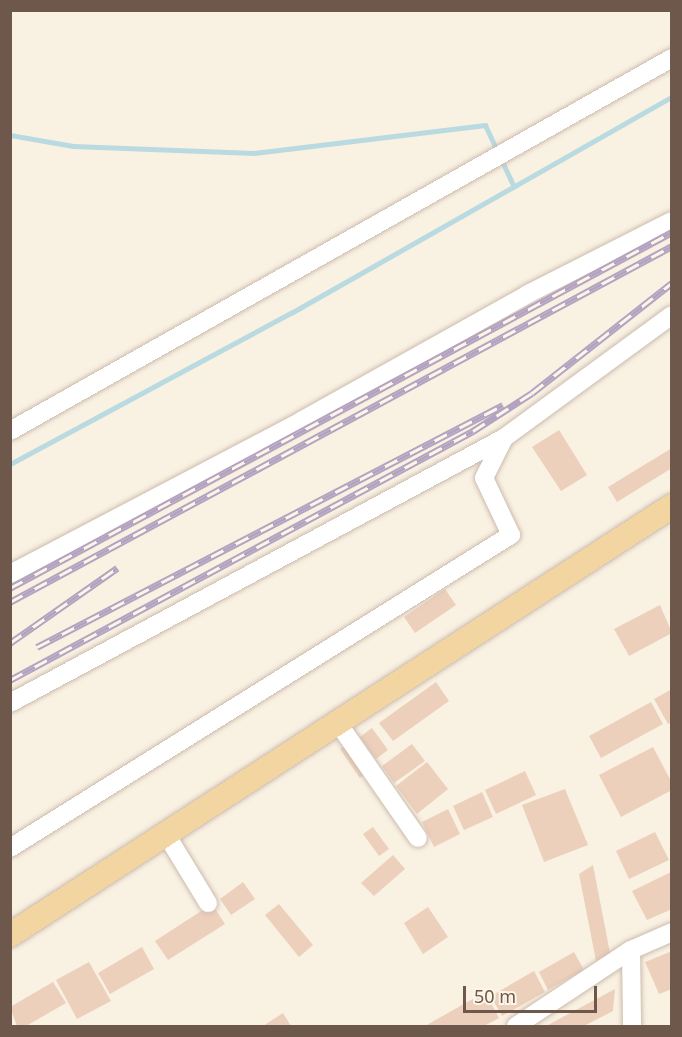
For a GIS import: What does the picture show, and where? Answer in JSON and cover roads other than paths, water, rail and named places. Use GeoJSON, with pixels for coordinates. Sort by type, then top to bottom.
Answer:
{"type":"FeatureCollection","features":[{"type":"Feature","properties":{"kind":"main road"},"geometry":{"type":"LineString","coordinates":[[10,935],[672,506]]}},
{"type":"Feature","properties":{"kind":"street"},"geometry":{"type":"LineString","coordinates":[[10,431],[672,58]]}},
{"type":"Feature","properties":{"kind":"street"},"geometry":{"type":"LineString","coordinates":[[10,574],[301,421],[528,294],[672,221]]}},
{"type":"Feature","properties":{"kind":"street"},"geometry":{"type":"LineString","coordinates":[[10,703],[504,438],[672,315]]}},
{"type":"Feature","properties":{"kind":"street"},"geometry":{"type":"LineString","coordinates":[[10,848],[511,535],[484,478],[504,438]]}},
{"type":"Feature","properties":{"kind":"street"},"geometry":{"type":"LineString","coordinates":[[338,723],[418,838]]}},
{"type":"Feature","properties":{"kind":"street"},"geometry":{"type":"LineString","coordinates":[[166,834],[208,903]]}},
{"type":"Feature","properties":{"kind":"street"},"geometry":{"type":"LineString","coordinates":[[516,1026],[632,950],[672,932]]}},
{"type":"Feature","properties":{"kind":"street"},"geometry":{"type":"LineString","coordinates":[[632,950],[632,1026]]}},
{"type":"Feature","properties":{"kind":"waterway"},"geometry":{"type":"LineString","coordinates":[[10,464],[291,313],[672,97]]}},
{"type":"Feature","properties":{"kind":"waterway"},"geometry":{"type":"LineString","coordinates":[[10,135],[73,146],[254,153],[485,125],[514,187]]}},
{"type":"Feature","properties":{"kind":"railway"},"geometry":{"type":"LineString","coordinates":[[10,588],[672,232]]}},
{"type":"Feature","properties":{"kind":"railway"},"geometry":{"type":"LineString","coordinates":[[10,602],[672,246]]}},
{"type":"Feature","properties":{"kind":"railway"},"geometry":{"type":"LineString","coordinates":[[10,680],[473,431],[532,393],[672,283]]}},
{"type":"Feature","properties":{"kind":"railway"},"geometry":{"type":"LineString","coordinates":[[37,647],[503,405]]}},
{"type":"Feature","properties":{"kind":"railway"},"geometry":{"type":"LineString","coordinates":[[10,643],[117,568]]}}]}
